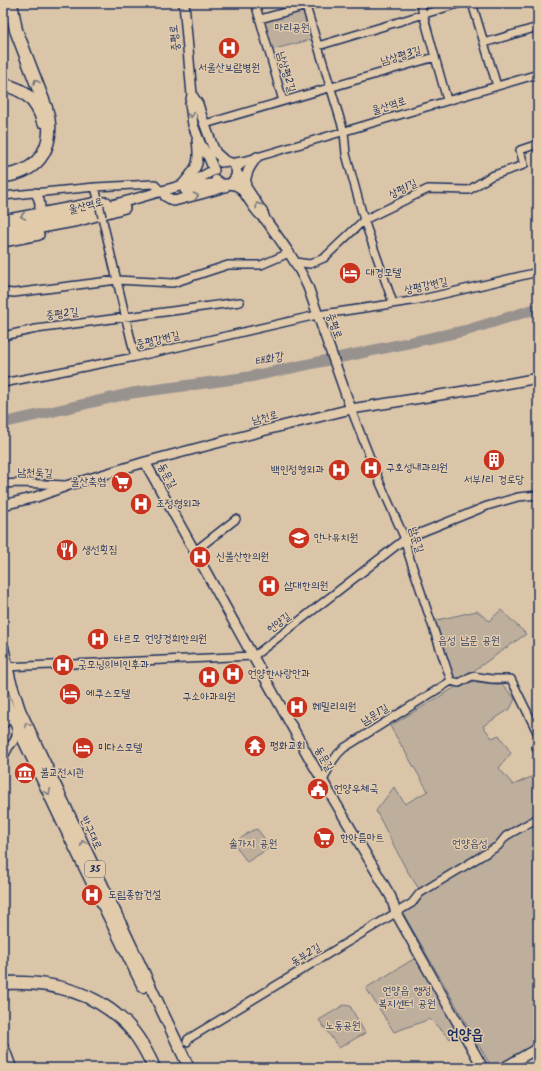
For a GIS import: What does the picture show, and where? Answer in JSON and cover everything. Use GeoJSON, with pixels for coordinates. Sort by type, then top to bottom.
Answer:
{"type":"FeatureCollection","features":[{"type":"Feature","properties":{"kind":"highway"},"geometry":{"type":"LineString","coordinates":[[3,176],[22,171],[38,160],[47,145],[50,131],[49,118],[46,108],[16,30],[11,3]]}},
{"type":"Feature","properties":{"kind":"highway"},"geometry":{"type":"LineString","coordinates":[[3,85],[19,90],[31,99],[39,111],[44,128],[44,135],[41,144],[32,157],[20,166],[3,170]]}},
{"type":"Feature","properties":{"kind":"highway"},"geometry":{"type":"LineString","coordinates":[[5,986],[34,983],[56,986],[75,992],[100,1003],[121,1018],[131,1028],[147,1053],[154,1068]]}},
{"type":"Feature","properties":{"kind":"highway"},"geometry":{"type":"LineString","coordinates":[[5,986],[62,995],[93,1008],[114,1022],[125,1034],[140,1053],[147,1068]]}},
{"type":"Feature","properties":{"kind":"highway"},"geometry":{"type":"LineString","coordinates":[[3,1048],[10,1068]]}},
{"type":"Feature","properties":{"kind":"main road","name":"중평로"},"geometry":{"type":"LineString","coordinates":[[184,3],[192,95]]}},
{"type":"Feature","properties":{"kind":"main road"},"geometry":{"type":"LineString","coordinates":[[192,95],[198,104],[209,138],[216,153],[232,167],[263,213],[265,219]]}},
{"type":"Feature","properties":{"kind":"main road"},"geometry":{"type":"LineString","coordinates":[[192,95],[190,104],[193,125],[200,143],[214,170],[215,178],[237,186],[242,190],[259,215],[265,219]]}},
{"type":"Feature","properties":{"kind":"main road"},"geometry":{"type":"LineString","coordinates":[[181,185],[192,174],[197,164],[198,154],[196,134]]}},
{"type":"Feature","properties":{"kind":"main road"},"geometry":{"type":"LineString","coordinates":[[246,187],[245,180],[251,165],[258,157]]}},
{"type":"Feature","properties":{"kind":"main road"},"geometry":{"type":"LineString","coordinates":[[214,170],[218,164],[232,167]]}},
{"type":"Feature","properties":{"kind":"main road"},"geometry":{"type":"LineString","coordinates":[[226,183],[236,177],[232,167]]}},
{"type":"Feature","properties":{"kind":"main road","name":"울산역로"},"geometry":{"type":"LineString","coordinates":[[163,193],[181,185],[190,183],[214,170]]}},
{"type":"Feature","properties":{"kind":"main road","name":"울산역로"},"geometry":{"type":"LineString","coordinates":[[3,235],[79,221],[163,193],[204,185],[226,183]]}},
{"type":"Feature","properties":{"kind":"main road"},"geometry":{"type":"LineString","coordinates":[[36,193],[40,200],[39,213]]}},
{"type":"Feature","properties":{"kind":"main road"},"geometry":{"type":"LineString","coordinates":[[3,220],[98,203],[131,203]]}},
{"type":"Feature","properties":{"kind":"main road"},"geometry":{"type":"LineString","coordinates":[[3,242],[88,225],[131,203]]}},
{"type":"Feature","properties":{"kind":"main road","name":"울산역로"},"geometry":{"type":"LineString","coordinates":[[3,228],[131,203]]}},
{"type":"Feature","properties":{"kind":"main road","name":"중평로"},"geometry":{"type":"LineString","coordinates":[[265,219],[295,262],[308,287],[351,409]]}},
{"type":"Feature","properties":{"kind":"main road","name":"남천로"},"geometry":{"type":"LineString","coordinates":[[3,505],[36,497],[66,486],[145,462],[351,409],[538,378]]}},
{"type":"Feature","properties":{"kind":"main road","name":"동문길"},"geometry":{"type":"LineString","coordinates":[[145,462],[281,707],[391,897],[396,913],[483,1068]]}},
{"type":"Feature","properties":{"kind":"main road","name":"반구대로"},"geometry":{"type":"LineString","coordinates":[[3,647],[5,667],[20,710],[189,1068]]}},
{"type":"Feature","properties":{"kind":"main road","name":"반구대로"},"geometry":{"type":"LineString","coordinates":[[3,693],[11,714],[62,822],[169,1040],[181,1068]]}},
{"type":"Feature","properties":{"kind":"main road"},"geometry":{"type":"LineString","coordinates":[[503,1068],[538,1048]]}},
{"type":"Feature","properties":{"kind":"street","name":"남상평2길"},"geometry":{"type":"LineString","coordinates":[[255,3],[283,101]]}},
{"type":"Feature","properties":{"kind":"street"},"geometry":{"type":"LineString","coordinates":[[260,20],[306,5],[318,3]]}},
{"type":"Feature","properties":{"kind":"street"},"geometry":{"type":"LineString","coordinates":[[420,3],[423,15]]}},
{"type":"Feature","properties":{"kind":"street"},"geometry":{"type":"LineString","coordinates":[[318,46],[461,3]]}},
{"type":"Feature","properties":{"kind":"street"},"geometry":{"type":"LineString","coordinates":[[472,3],[497,86]]}},
{"type":"Feature","properties":{"kind":"street"},"geometry":{"type":"LineString","coordinates":[[306,5],[344,132],[346,154],[364,220],[393,303]]}},
{"type":"Feature","properties":{"kind":"street","name":"남상평3길"},"geometry":{"type":"LineString","coordinates":[[205,124],[435,57],[423,15]]}},
{"type":"Feature","properties":{"kind":"street"},"geometry":{"type":"LineString","coordinates":[[484,43],[538,27]]}},
{"type":"Feature","properties":{"kind":"street"},"geometry":{"type":"LineString","coordinates":[[435,57],[447,100]]}},
{"type":"Feature","properties":{"kind":"street","name":"울산역로"},"geometry":{"type":"LineString","coordinates":[[232,167],[247,160],[538,74]]}},
{"type":"Feature","properties":{"kind":"street","name":"상평1길"},"geometry":{"type":"LineString","coordinates":[[295,262],[310,264],[324,258],[364,220],[428,189],[469,190],[491,176],[524,165],[520,150],[538,144]]}},
{"type":"Feature","properties":{"kind":"street","name":"울산역로"},"geometry":{"type":"LineString","coordinates":[[3,196],[95,187],[154,184],[163,193]]}},
{"type":"Feature","properties":{"kind":"street"},"geometry":{"type":"LineString","coordinates":[[95,187],[135,357]]}},
{"type":"Feature","properties":{"kind":"street"},"geometry":{"type":"LineString","coordinates":[[3,292],[14,293],[117,280],[174,283],[228,265],[260,265],[289,253]]}},
{"type":"Feature","properties":{"kind":"street","name":"상평강변길"},"geometry":{"type":"LineString","coordinates":[[318,318],[393,303],[418,300],[538,272]]}},
{"type":"Feature","properties":{"kind":"street","name":"중평2길"},"geometry":{"type":"LineString","coordinates":[[3,336],[36,329],[240,302]]}},
{"type":"Feature","properties":{"kind":"street","name":"중평강변길"},"geometry":{"type":"LineString","coordinates":[[3,383],[135,357],[318,318]]}},
{"type":"Feature","properties":{"kind":"street","name":"남문길"},"geometry":{"type":"LineString","coordinates":[[351,409],[380,483],[405,538],[408,553],[451,681]]}},
{"type":"Feature","properties":{"kind":"street","name":"남천둑길"},"geometry":{"type":"LineString","coordinates":[[3,484],[20,483],[66,486]]}},
{"type":"Feature","properties":{"kind":"street","name":"헌양길"},"geometry":{"type":"LineString","coordinates":[[254,656],[405,538],[487,506],[518,497],[538,495]]}},
{"type":"Feature","properties":{"kind":"street"},"geometry":{"type":"LineString","coordinates":[[195,551],[236,519]]}},
{"type":"Feature","properties":{"kind":"street"},"geometry":{"type":"LineString","coordinates":[[5,667],[254,656]]}},
{"type":"Feature","properties":{"kind":"street"},"geometry":{"type":"LineString","coordinates":[[451,681],[459,683],[472,676],[492,679],[511,679],[538,734]]}},
{"type":"Feature","properties":{"kind":"street","name":"남문1길"},"geometry":{"type":"LineString","coordinates":[[323,780],[333,760],[344,748],[451,681]]}},
{"type":"Feature","properties":{"kind":"street"},"geometry":{"type":"LineString","coordinates":[[3,725],[11,714]]}},
{"type":"Feature","properties":{"kind":"street"},"geometry":{"type":"LineString","coordinates":[[3,758],[14,741],[17,726]]}},
{"type":"Feature","properties":{"kind":"street"},"geometry":{"type":"LineString","coordinates":[[538,742],[536,747],[538,752]]}},
{"type":"Feature","properties":{"kind":"street","name":"동부2길"},"geometry":{"type":"LineString","coordinates":[[187,1042],[188,1039],[412,903],[420,893],[498,846],[506,836],[538,818]]}},
{"type":"Feature","properties":{"kind":"green space","name":"마리공원"},"geometry":{"type":"Polygon","coordinates":[[[305,9],[314,39],[270,50],[262,21],[305,9]]]}},
{"type":"Feature","properties":{"kind":"green space","name":"읍성 남문 공원"},"geometry":{"type":"Polygon","coordinates":[[[501,610],[526,634],[459,681],[453,678],[433,621],[477,611],[489,621],[501,610]]]}},
{"type":"Feature","properties":{"kind":"green space","name":"언양읍성"},"geometry":{"type":"Polygon","coordinates":[[[476,682],[503,685],[515,699],[510,709],[483,726],[492,738],[499,735],[511,753],[499,768],[513,785],[538,774],[538,1044],[495,1068],[492,1068],[403,913],[420,901],[423,895],[406,869],[376,811],[394,787],[405,804],[428,791],[390,726],[454,688],[476,682]]]}},
{"type":"Feature","properties":{"kind":"green space","name":"솔가지 공원"},"geometry":{"type":"Polygon","coordinates":[[[257,829],[271,847],[247,862],[234,843],[251,831],[257,829]]]}},
{"type":"Feature","properties":{"kind":"green space","name":"언양읍 행정 복지센터 공원"},"geometry":{"type":"Polygon","coordinates":[[[417,957],[460,1033],[450,1039],[430,1019],[394,1032],[366,988],[417,957]]]}},
{"type":"Feature","properties":{"kind":"green space","name":"노동공원"},"geometry":{"type":"Polygon","coordinates":[[[344,1005],[350,1006],[365,1033],[339,1048],[319,1020],[344,1005]]]}},
{"type":"Feature","properties":{"kind":"waterway","name":"태화강"},"geometry":{"type":"LineString","coordinates":[[3,423],[132,393],[249,377],[468,330],[538,308]]}},
{"type":"Feature","properties":{"kind":"place","name":"서울산보람병원"},"geometry":{"type":"Point","coordinates":[229,48]}},
{"type":"Feature","properties":{"kind":"place","name":"대경모텔"},"geometry":{"type":"Point","coordinates":[350,273]}},
{"type":"Feature","properties":{"kind":"place","name":"서부1리 경로당"},"geometry":{"type":"Point","coordinates":[494,460]}},
{"type":"Feature","properties":{"kind":"place","name":"구호성내과의원"},"geometry":{"type":"Point","coordinates":[371,468]}},
{"type":"Feature","properties":{"kind":"place","name":"백인정형외과"},"geometry":{"type":"Point","coordinates":[339,470]}},
{"type":"Feature","properties":{"kind":"place","name":"울산축협"},"geometry":{"type":"Point","coordinates":[122,482]}},
{"type":"Feature","properties":{"kind":"place","name":"조정형외과"},"geometry":{"type":"Point","coordinates":[141,504]}},
{"type":"Feature","properties":{"kind":"place","name":"안나유치원"},"geometry":{"type":"Point","coordinates":[299,538]}},
{"type":"Feature","properties":{"kind":"place","name":"생선횟집"},"geometry":{"type":"Point","coordinates":[67,550]}},
{"type":"Feature","properties":{"kind":"place","name":"신불산한의원"},"geometry":{"type":"Point","coordinates":[200,557]}},
{"type":"Feature","properties":{"kind":"place","name":"삼대한의원"},"geometry":{"type":"Point","coordinates":[269,586]}},
{"type":"Feature","properties":{"kind":"place","name":"타르모 언양경희한의원"},"geometry":{"type":"Point","coordinates":[98,639]}},
{"type":"Feature","properties":{"kind":"place","name":"굿모닝이비인후과"},"geometry":{"type":"Point","coordinates":[63,665]}},
{"type":"Feature","properties":{"kind":"place","name":"언양한사랑안과"},"geometry":{"type":"Point","coordinates":[233,674]}},
{"type":"Feature","properties":{"kind":"place","name":"구소아과의원"},"geometry":{"type":"Point","coordinates":[209,677]}},
{"type":"Feature","properties":{"kind":"place","name":"에쿠스모텔"},"geometry":{"type":"Point","coordinates":[70,694]}},
{"type":"Feature","properties":{"kind":"place","name":"훼밀리의원"},"geometry":{"type":"Point","coordinates":[297,707]}},
{"type":"Feature","properties":{"kind":"place","name":"평화교회"},"geometry":{"type":"Point","coordinates":[255,746]}},
{"type":"Feature","properties":{"kind":"place","name":"미다스모텔"},"geometry":{"type":"Point","coordinates":[83,748]}},
{"type":"Feature","properties":{"kind":"place","name":"불교전시관"},"geometry":{"type":"Point","coordinates":[25,773]}},
{"type":"Feature","properties":{"kind":"place","name":"언양우체국"},"geometry":{"type":"Point","coordinates":[318,789]}},
{"type":"Feature","properties":{"kind":"place","name":"한아름마트"},"geometry":{"type":"Point","coordinates":[324,838]}},
{"type":"Feature","properties":{"kind":"place","name":"도림종합건설"},"geometry":{"type":"Point","coordinates":[92,895]}},
{"type":"Feature","properties":{"kind":"district","name":"언양읍"},"geometry":{"type":"Point","coordinates":[465,1035]}}]}
